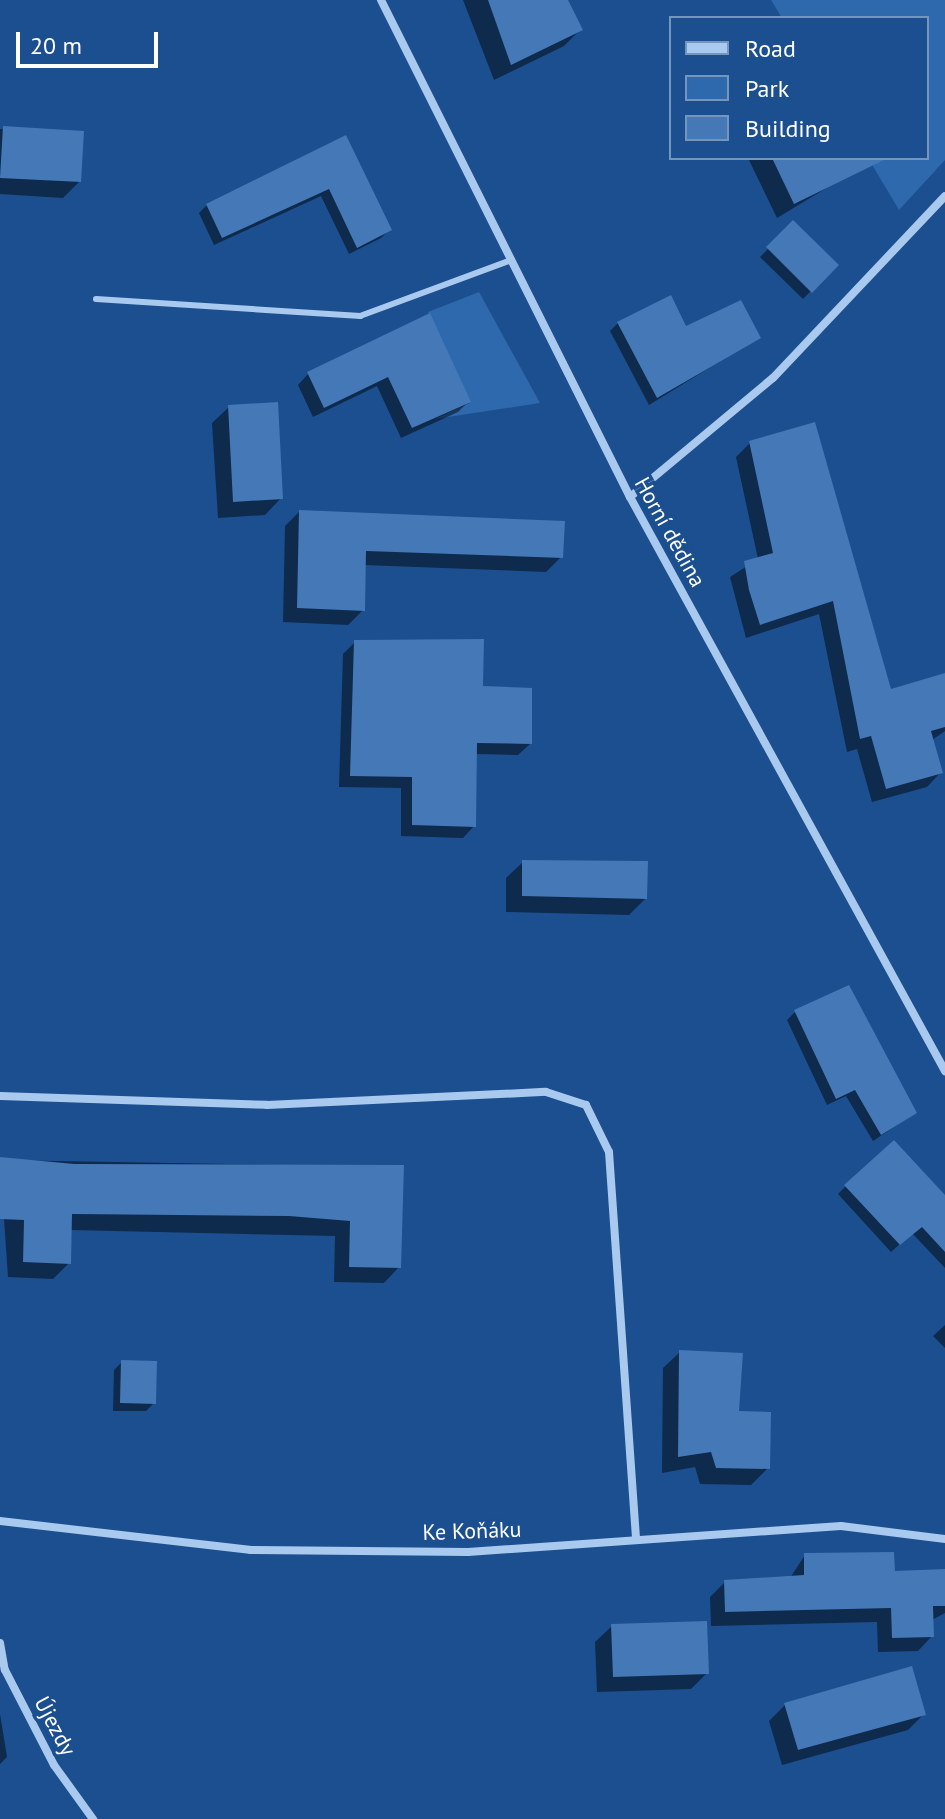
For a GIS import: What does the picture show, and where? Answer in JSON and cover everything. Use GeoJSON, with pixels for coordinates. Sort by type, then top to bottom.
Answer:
{"type":"FeatureCollection","features":[{"type":"Feature","properties":{"kind":"street","name":"Horní dědina"},"geometry":{"type":"LineString","coordinates":[[381,0],[509,261],[630,497],[945,1071]]}},
{"type":"Feature","properties":{"kind":"street"},"geometry":{"type":"LineString","coordinates":[[630,497],[773,378],[945,196]]}},
{"type":"Feature","properties":{"kind":"street"},"geometry":{"type":"LineString","coordinates":[[0,1096],[267,1105],[546,1092],[586,1105],[609,1152],[636,1538]]}},
{"type":"Feature","properties":{"kind":"street","name":"Ke Koňáku"},"geometry":{"type":"LineString","coordinates":[[0,1521],[251,1550],[468,1552],[841,1526],[945,1539]]}},
{"type":"Feature","properties":{"kind":"street","name":"Újezdy"},"geometry":{"type":"LineString","coordinates":[[0,1643],[5,1670],[54,1765],[93,1819]]}},
{"type":"Feature","properties":{"kind":"lane"},"geometry":{"type":"LineString","coordinates":[[96,299],[360,316],[509,261]]}},
{"type":"Feature","properties":{"kind":"green space"},"geometry":{"type":"Polygon","coordinates":[[[771,0],[945,0],[945,160],[899,210],[869,160],[929,160],[929,16],[781,16],[771,0]]]}},
{"type":"Feature","properties":{"kind":"green space"},"geometry":{"type":"Polygon","coordinates":[[[479,292],[540,403],[435,419],[470,403],[428,312],[479,292]]]}},
{"type":"Feature","properties":{"kind":"building"},"geometry":{"type":"Polygon","coordinates":[[[488,0],[568,0],[583,30],[511,65],[488,0]]]}},
{"type":"Feature","properties":{"kind":"building"},"geometry":{"type":"Polygon","coordinates":[[[3,126],[84,131],[81,182],[0,178],[3,126]]]}},
{"type":"Feature","properties":{"kind":"building"},"geometry":{"type":"Polygon","coordinates":[[[346,135],[392,230],[357,248],[329,189],[222,238],[206,204],[346,135]]]}},
{"type":"Feature","properties":{"kind":"building"},"geometry":{"type":"Polygon","coordinates":[[[773,160],[884,160],[794,204],[773,160]]]}},
{"type":"Feature","properties":{"kind":"building"},"geometry":{"type":"Polygon","coordinates":[[[793,220],[839,265],[812,293],[766,247],[793,220]]]}},
{"type":"Feature","properties":{"kind":"building"},"geometry":{"type":"Polygon","coordinates":[[[671,295],[686,326],[741,300],[761,338],[657,398],[617,322],[671,295]]]}},
{"type":"Feature","properties":{"kind":"building"},"geometry":{"type":"Polygon","coordinates":[[[430,313],[471,402],[412,428],[388,377],[324,408],[307,372],[430,313]]]}},
{"type":"Feature","properties":{"kind":"building"},"geometry":{"type":"Polygon","coordinates":[[[278,402],[283,499],[233,502],[228,405],[278,402]]]}},
{"type":"Feature","properties":{"kind":"building"},"geometry":{"type":"Polygon","coordinates":[[[815,422],[891,689],[945,673],[945,727],[931,731],[943,773],[886,789],[871,736],[860,739],[833,601],[760,625],[749,590],[744,561],[773,553],[749,441],[815,422]]]}},
{"type":"Feature","properties":{"kind":"building"},"geometry":{"type":"Polygon","coordinates":[[[299,510],[565,521],[563,558],[366,551],[365,611],[297,608],[299,510]]]}},
{"type":"Feature","properties":{"kind":"building"},"geometry":{"type":"Polygon","coordinates":[[[484,639],[483,686],[532,688],[532,744],[477,743],[476,827],[412,825],[412,777],[350,776],[354,640],[484,639]]]}},
{"type":"Feature","properties":{"kind":"building"},"geometry":{"type":"Polygon","coordinates":[[[522,860],[648,861],[647,899],[522,896],[522,860]]]}},
{"type":"Feature","properties":{"kind":"building"},"geometry":{"type":"Polygon","coordinates":[[[849,985],[917,1113],[881,1135],[855,1090],[836,1099],[794,1010],[849,985]]]}},
{"type":"Feature","properties":{"kind":"building"},"geometry":{"type":"Polygon","coordinates":[[[894,1140],[945,1195],[945,1252],[922,1227],[900,1245],[844,1185],[894,1140]]]}},
{"type":"Feature","properties":{"kind":"building"},"geometry":{"type":"Polygon","coordinates":[[[0,1157],[74,1164],[404,1165],[401,1268],[349,1267],[350,1221],[289,1216],[72,1214],[71,1264],[23,1262],[24,1220],[0,1219],[0,1157]]]}},
{"type":"Feature","properties":{"kind":"building"},"geometry":{"type":"Polygon","coordinates":[[[679,1350],[743,1353],[739,1411],[771,1412],[770,1469],[716,1468],[711,1452],[678,1457],[679,1350]]]}},
{"type":"Feature","properties":{"kind":"building"},"geometry":{"type":"Polygon","coordinates":[[[121,1360],[157,1361],[156,1404],[120,1403],[121,1360]]]}},
{"type":"Feature","properties":{"kind":"building"},"geometry":{"type":"Polygon","coordinates":[[[894,1552],[895,1571],[945,1569],[945,1606],[933,1606],[934,1637],[892,1638],[891,1608],[725,1612],[724,1580],[804,1575],[804,1553],[894,1552]]]}},
{"type":"Feature","properties":{"kind":"building"},"geometry":{"type":"Polygon","coordinates":[[[707,1621],[709,1674],[613,1677],[611,1624],[707,1621]]]}},
{"type":"Feature","properties":{"kind":"building"},"geometry":{"type":"Polygon","coordinates":[[[912,1666],[926,1715],[798,1750],[784,1703],[912,1666]]]}}]}
